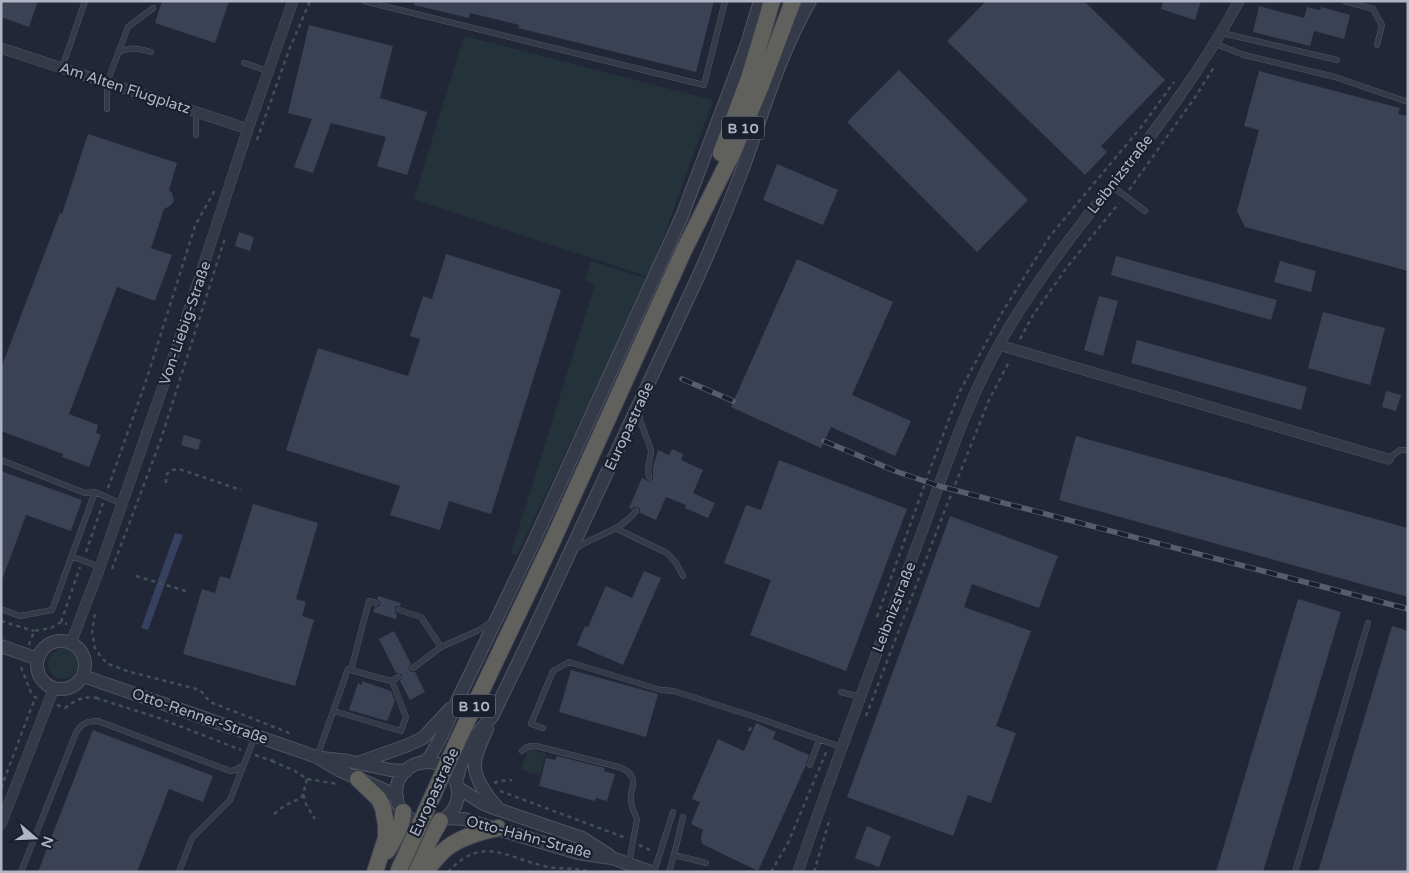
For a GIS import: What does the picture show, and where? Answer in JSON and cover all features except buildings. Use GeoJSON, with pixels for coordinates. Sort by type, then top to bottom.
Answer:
{"type":"FeatureCollection","features":[{"type":"Feature","properties":{"kind":"highway"},"geometry":{"type":"LineString","coordinates":[[747,44],[765,1]]}},
{"type":"Feature","properties":{"kind":"highway","name":"Europastraße"},"geometry":{"type":"LineString","coordinates":[[684,250],[749,78],[772,1]]}},
{"type":"Feature","properties":{"kind":"highway","name":"Europastraße"},"geometry":{"type":"LineString","coordinates":[[398,872],[553,540],[684,250],[733,152],[793,1]]}},
{"type":"Feature","properties":{"kind":"highway","name":"B 10"},"geometry":{"type":"LineString","coordinates":[[781,60],[798,1]]}},
{"type":"Feature","properties":{"kind":"highway"},"geometry":{"type":"LineString","coordinates":[[358,771],[379,799],[384,816],[386,838],[376,872]]}},
{"type":"Feature","properties":{"kind":"highway"},"geometry":{"type":"LineString","coordinates":[[376,872],[403,819],[400,805]]}},
{"type":"Feature","properties":{"kind":"highway"},"geometry":{"type":"LineString","coordinates":[[416,872],[430,839],[443,820]]}},
{"type":"Feature","properties":{"kind":"highway"},"geometry":{"type":"LineString","coordinates":[[425,872],[446,849],[462,839],[498,828]]}},
{"type":"Feature","properties":{"kind":"street","name":"Von-Liebig-Straße"},"geometry":{"type":"LineString","coordinates":[[71,643],[175,352],[248,129],[293,1]]}},
{"type":"Feature","properties":{"kind":"street","name":"Europastraße"},"geometry":{"type":"LineString","coordinates":[[422,763],[430,757],[434,750],[534,540],[682,216],[747,44],[760,1]]}},
{"type":"Feature","properties":{"kind":"street","name":"Europastraße"},"geometry":{"type":"LineString","coordinates":[[457,785],[460,768],[471,742],[492,715],[697,279],[744,166],[781,60],[810,1]]}},
{"type":"Feature","properties":{"kind":"street","name":"Leibnizstraße"},"geometry":{"type":"LineString","coordinates":[[798,872],[841,748],[952,450],[999,345],[1060,251],[1152,134],[1216,44],[1239,1]]}},
{"type":"Feature","properties":{"kind":"street","name":"Am Alten Flugplatz"},"geometry":{"type":"LineString","coordinates":[[1,48],[248,129]]}},
{"type":"Feature","properties":{"kind":"street"},"geometry":{"type":"LineString","coordinates":[[999,345],[1388,459]]}},
{"type":"Feature","properties":{"kind":"street"},"geometry":{"type":"LineString","coordinates":[[65,641],[71,643],[80,650],[84,660],[83,676],[71,687],[59,689],[48,686],[40,677],[38,671],[38,659],[43,649],[53,642],[65,641]]}},
{"type":"Feature","properties":{"kind":"street"},"geometry":{"type":"LineString","coordinates":[[1,646],[38,659]]}},
{"type":"Feature","properties":{"kind":"street","name":"Otto-Renner-Straße"},"geometry":{"type":"LineString","coordinates":[[83,676],[318,757],[339,770],[406,771]]}},
{"type":"Feature","properties":{"kind":"street"},"geometry":{"type":"LineString","coordinates":[[1,824],[54,688]]}},
{"type":"Feature","properties":{"kind":"street"},"geometry":{"type":"LineString","coordinates":[[358,771],[423,738],[458,699]]}},
{"type":"Feature","properties":{"kind":"street"},"geometry":{"type":"LineString","coordinates":[[492,715],[479,749],[475,764],[476,774],[491,801],[502,811]]}},
{"type":"Feature","properties":{"kind":"street"},"geometry":{"type":"LineString","coordinates":[[422,763],[435,763],[443,767],[450,772],[457,785],[456,806],[443,820],[430,824],[418,823],[407,817],[400,805],[398,786],[401,777],[416,764],[422,763]]}},
{"type":"Feature","properties":{"kind":"street","name":"Otto-Renner-Straße"},"geometry":{"type":"LineString","coordinates":[[358,771],[384,790],[400,805]]}},
{"type":"Feature","properties":{"kind":"street","name":"Otto-Hahn-Straße"},"geometry":{"type":"LineString","coordinates":[[457,785],[482,803],[582,838],[612,858]]}},
{"type":"Feature","properties":{"kind":"street","name":"Otto-Hahn-Straße"},"geometry":{"type":"LineString","coordinates":[[443,820],[464,819],[578,853],[612,858],[653,872]]}},
{"type":"Feature","properties":{"kind":"lane"},"geometry":{"type":"LineString","coordinates":[[62,68],[85,1]]}},
{"type":"Feature","properties":{"kind":"lane"},"geometry":{"type":"LineString","coordinates":[[364,1],[704,85],[724,1]]}},
{"type":"Feature","properties":{"kind":"lane"},"geometry":{"type":"LineString","coordinates":[[1345,1],[1373,9],[1382,25],[1377,45]]}},
{"type":"Feature","properties":{"kind":"lane"},"geometry":{"type":"LineString","coordinates":[[107,109],[107,83],[128,27],[153,8]]}},
{"type":"Feature","properties":{"kind":"lane"},"geometry":{"type":"LineString","coordinates":[[1222,33],[1337,60]]}},
{"type":"Feature","properties":{"kind":"lane"},"geometry":{"type":"LineString","coordinates":[[1216,44],[1244,54],[1335,77],[1408,102]]}},
{"type":"Feature","properties":{"kind":"lane"},"geometry":{"type":"LineString","coordinates":[[119,52],[130,48],[140,48],[150,52]]}},
{"type":"Feature","properties":{"kind":"lane"},"geometry":{"type":"LineString","coordinates":[[244,63],[268,71]]}},
{"type":"Feature","properties":{"kind":"lane"},"geometry":{"type":"LineString","coordinates":[[196,112],[196,135]]}},
{"type":"Feature","properties":{"kind":"lane"},"geometry":{"type":"LineString","coordinates":[[1112,186],[1145,211]]}},
{"type":"Feature","properties":{"kind":"lane"},"geometry":{"type":"LineString","coordinates":[[638,405],[640,420],[651,450],[647,466],[649,477]]}},
{"type":"Feature","properties":{"kind":"lane"},"geometry":{"type":"LineString","coordinates":[[1388,459],[1400,450],[1408,450]]}},
{"type":"Feature","properties":{"kind":"lane"},"geometry":{"type":"LineString","coordinates":[[1,460],[85,492],[95,492],[122,504]]}},
{"type":"Feature","properties":{"kind":"lane"},"geometry":{"type":"LineString","coordinates":[[1,609],[20,616],[52,610],[95,492]]}},
{"type":"Feature","properties":{"kind":"lane"},"geometry":{"type":"LineString","coordinates":[[571,550],[592,538],[617,529],[629,520],[636,511]]}},
{"type":"Feature","properties":{"kind":"lane"},"geometry":{"type":"LineString","coordinates":[[617,529],[667,553],[676,563],[683,576]]}},
{"type":"Feature","properties":{"kind":"lane"},"geometry":{"type":"LineString","coordinates":[[71,556],[100,566]]}},
{"type":"Feature","properties":{"kind":"lane"},"geometry":{"type":"LineString","coordinates":[[351,670],[369,601],[376,603]]}},
{"type":"Feature","properties":{"kind":"lane"},"geometry":{"type":"LineString","coordinates":[[398,610],[421,617],[442,647]]}},
{"type":"Feature","properties":{"kind":"lane"},"geometry":{"type":"LineString","coordinates":[[413,668],[442,647],[478,632],[495,621]]}},
{"type":"Feature","properties":{"kind":"lane"},"geometry":{"type":"LineString","coordinates":[[1295,872],[1368,623]]}},
{"type":"Feature","properties":{"kind":"lane"},"geometry":{"type":"LineString","coordinates":[[543,728],[531,724],[553,671],[569,662],[661,690],[674,691],[716,707],[755,717],[841,748]]}},
{"type":"Feature","properties":{"kind":"lane"},"geometry":{"type":"LineString","coordinates":[[318,757],[348,669],[392,681],[398,677]]}},
{"type":"Feature","properties":{"kind":"lane"},"geometry":{"type":"LineString","coordinates":[[334,711],[401,731],[406,717],[392,681]]}},
{"type":"Feature","properties":{"kind":"lane"},"geometry":{"type":"LineString","coordinates":[[672,698],[674,691]]}},
{"type":"Feature","properties":{"kind":"lane"},"geometry":{"type":"LineString","coordinates":[[841,692],[860,697]]}},
{"type":"Feature","properties":{"kind":"lane"},"geometry":{"type":"LineString","coordinates":[[21,872],[76,733],[84,723],[98,721],[230,771],[236,770],[243,765]]}},
{"type":"Feature","properties":{"kind":"lane"},"geometry":{"type":"LineString","coordinates":[[179,872],[192,838],[230,800],[255,736]]}},
{"type":"Feature","properties":{"kind":"lane"},"geometry":{"type":"LineString","coordinates":[[810,765],[819,740]]}},
{"type":"Feature","properties":{"kind":"lane"},"geometry":{"type":"LineString","coordinates":[[522,751],[524,748],[536,746],[620,766],[628,771],[634,783],[631,796],[637,819],[629,864]]}},
{"type":"Feature","properties":{"kind":"lane"},"geometry":{"type":"LineString","coordinates":[[653,872],[673,812]]}},
{"type":"Feature","properties":{"kind":"lane"},"geometry":{"type":"LineString","coordinates":[[670,872],[683,816]]}},
{"type":"Feature","properties":{"kind":"lane"},"geometry":{"type":"LineString","coordinates":[[674,855],[706,862]]}},
{"type":"Feature","properties":{"kind":"path"},"geometry":{"type":"LineString","coordinates":[[866,718],[943,515],[990,400],[1014,350],[1033,315],[1068,266],[1124,196],[1196,96],[1226,47]]}},
{"type":"Feature","properties":{"kind":"path"},"geometry":{"type":"LineString","coordinates":[[1,621],[34,631],[51,628],[61,622],[147,378],[195,226],[216,188]]}},
{"type":"Feature","properties":{"kind":"path"},"geometry":{"type":"LineString","coordinates":[[166,483],[166,475],[171,470],[179,469],[241,490]]}},
{"type":"Feature","properties":{"kind":"path"},"geometry":{"type":"LineString","coordinates":[[136,576],[189,592]]}},
{"type":"Feature","properties":{"kind":"path"},"geometry":{"type":"LineString","coordinates":[[61,622],[92,632],[95,648],[108,664],[130,672],[200,690],[210,702],[282,730]]}},
{"type":"Feature","properties":{"kind":"path"},"geometry":{"type":"LineString","coordinates":[[34,631],[21,667],[35,698],[65,708],[77,700],[88,697],[96,698],[159,718],[272,761],[295,771],[307,779],[301,798],[284,806],[274,814]]}},
{"type":"Feature","properties":{"kind":"path"},"geometry":{"type":"LineString","coordinates":[[96,698],[102,682]]}},
{"type":"Feature","properties":{"kind":"path"},"geometry":{"type":"LineString","coordinates":[[1,788],[35,698]]}},
{"type":"Feature","properties":{"kind":"path"},"geometry":{"type":"LineString","coordinates":[[272,761],[278,744]]}},
{"type":"Feature","properties":{"kind":"path"},"geometry":{"type":"LineString","coordinates":[[491,786],[496,781],[512,780]]}},
{"type":"Feature","properties":{"kind":"path"},"geometry":{"type":"LineString","coordinates":[[497,789],[627,838],[633,842]]}},
{"type":"Feature","properties":{"kind":"path"},"geometry":{"type":"LineString","coordinates":[[303,794],[306,804],[315,819]]}},
{"type":"Feature","properties":{"kind":"path"},"geometry":{"type":"LineString","coordinates":[[814,872],[830,816]]}},
{"type":"Feature","properties":{"kind":"path"},"geometry":{"type":"LineString","coordinates":[[448,872],[458,861],[469,854],[482,851],[497,851],[545,866],[582,869],[590,872]]}},
{"type":"Feature","properties":{"kind":"shaded area"},"geometry":{"type":"Polygon","coordinates":[[[464,36],[713,100],[649,277],[414,199],[464,36]]]}},
{"type":"Feature","properties":{"kind":"shaded area"},"geometry":{"type":"Polygon","coordinates":[[[591,261],[648,279],[517,555],[511,553],[595,284],[585,281],[591,261]]]}},
{"type":"Feature","properties":{"kind":"shaded area"},"geometry":{"type":"Polygon","coordinates":[[[63,649],[74,653],[78,664],[74,675],[63,679],[52,675],[48,664],[52,653],[63,649]]]}},
{"type":"Feature","properties":{"kind":"shaded area"},"geometry":{"type":"Polygon","coordinates":[[[528,748],[546,754],[540,775],[521,770],[528,748]]]}},
{"type":"Feature","properties":{"kind":"water"},"geometry":{"type":"Polygon","coordinates":[[[175,533],[183,535],[148,630],[141,628],[175,533]]]}},
{"type":"Feature","properties":{"kind":"railway"},"geometry":{"type":"LineString","coordinates":[[682,379],[733,401]]}},
{"type":"Feature","properties":{"kind":"railway"},"geometry":{"type":"LineString","coordinates":[[824,441],[895,471],[939,486],[1408,609]]}}]}
